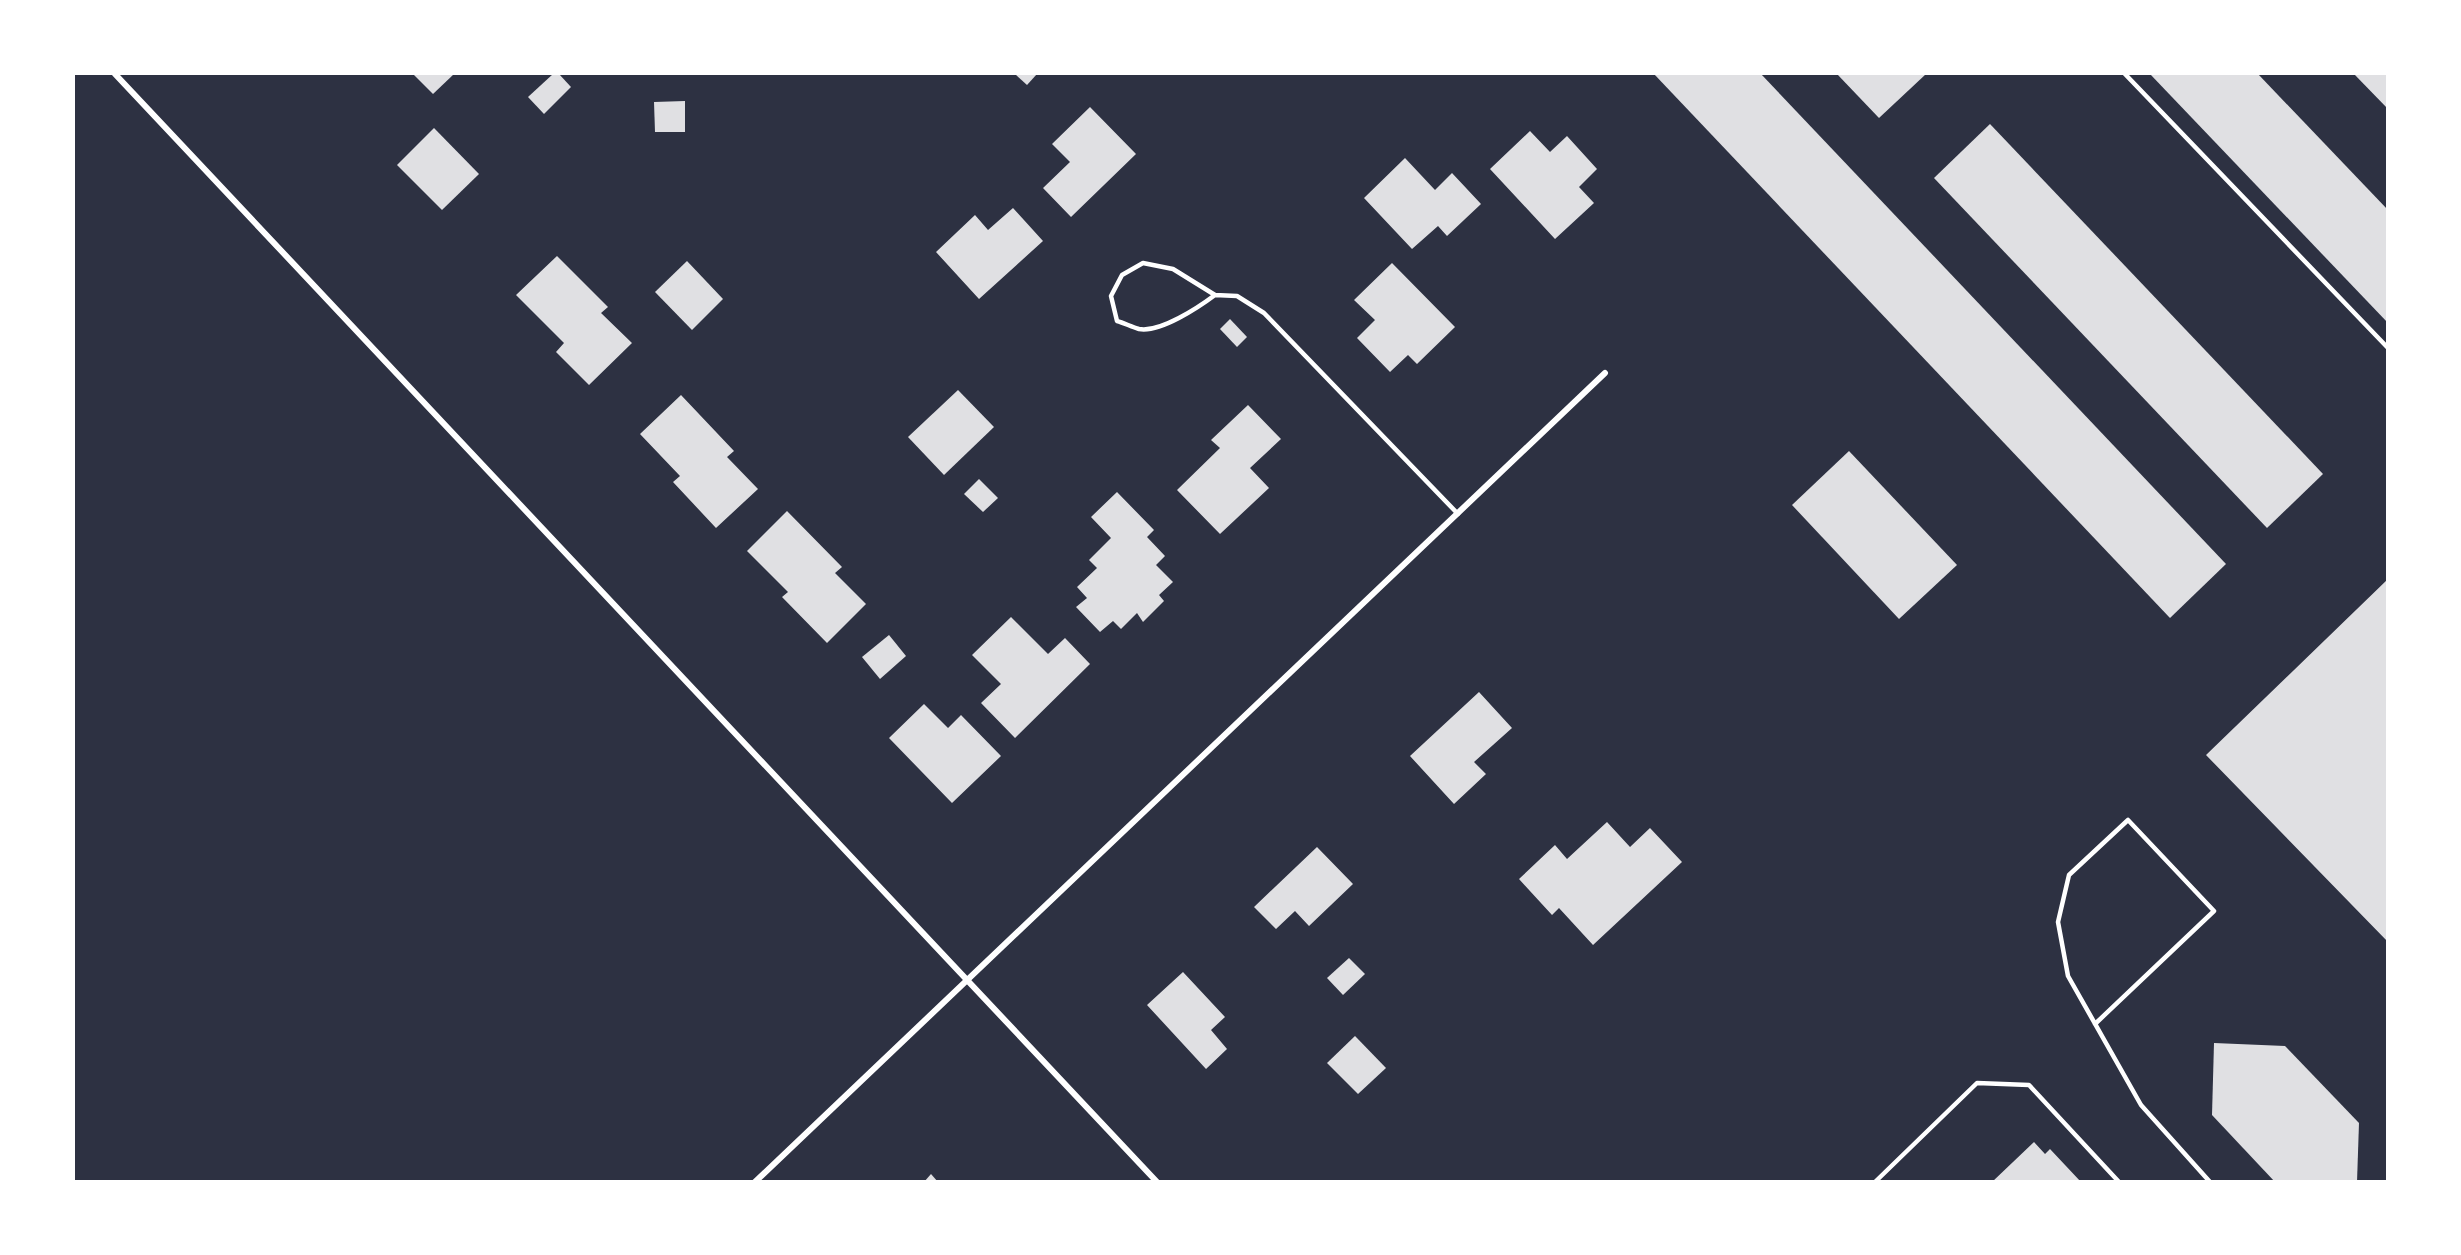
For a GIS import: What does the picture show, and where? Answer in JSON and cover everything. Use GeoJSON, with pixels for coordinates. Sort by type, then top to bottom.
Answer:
{"type":"FeatureCollection","features":[{"type":"Feature","properties":{"kind":"street"},"geometry":{"type":"LineString","coordinates":[[115,74],[1157,1182]]}},
{"type":"Feature","properties":{"kind":"street"},"geometry":{"type":"LineString","coordinates":[[755,1182],[1605,373]]}},
{"type":"Feature","properties":{"kind":"lane"},"geometry":{"type":"LineString","coordinates":[[2125,74],[2388,348]]}},
{"type":"Feature","properties":{"kind":"lane"},"geometry":{"type":"LineString","coordinates":[[1215,295],[1200,306],[1159,327],[1141,329],[1117,321],[1111,296],[1122,275],[1143,263],[1173,269],[1215,295],[1237,296],[1264,313],[1458,514]]}},
{"type":"Feature","properties":{"kind":"lane"},"geometry":{"type":"LineString","coordinates":[[2095,1024],[2214,911],[2128,820],[2070,875],[2058,922],[2068,976],[2095,1024],[2141,1105],[2210,1182]]}},
{"type":"Feature","properties":{"kind":"lane"},"geometry":{"type":"LineString","coordinates":[[1875,1182],[1977,1083],[2029,1085],[2119,1182]]}},
{"type":"Feature","properties":{"kind":"building"},"geometry":{"type":"Polygon","coordinates":[[[413,74],[454,74],[433,94],[413,74]]]}},
{"type":"Feature","properties":{"kind":"building"},"geometry":{"type":"Polygon","coordinates":[[[553,74],[559,74],[571,87],[544,114],[528,97],[553,74]]]}},
{"type":"Feature","properties":{"kind":"building"},"geometry":{"type":"Polygon","coordinates":[[[1015,74],[1037,74],[1027,85],[1015,74]]]}},
{"type":"Feature","properties":{"kind":"building"},"geometry":{"type":"Polygon","coordinates":[[[1654,74],[1761,74],[2226,564],[2170,618],[1654,74]]]}},
{"type":"Feature","properties":{"kind":"building"},"geometry":{"type":"Polygon","coordinates":[[[1837,74],[1926,74],[1879,118],[1837,74]]]}},
{"type":"Feature","properties":{"kind":"building"},"geometry":{"type":"Polygon","coordinates":[[[2150,74],[2258,74],[2388,210],[2388,323],[2150,74]]]}},
{"type":"Feature","properties":{"kind":"building"},"geometry":{"type":"Polygon","coordinates":[[[2354,74],[2388,74],[2388,109],[2354,74]]]}},
{"type":"Feature","properties":{"kind":"building"},"geometry":{"type":"Polygon","coordinates":[[[685,101],[685,132],[655,132],[654,102],[685,101]]]}},
{"type":"Feature","properties":{"kind":"building"},"geometry":{"type":"Polygon","coordinates":[[[1090,107],[1136,154],[1071,217],[1043,188],[1070,162],[1052,144],[1090,107]]]}},
{"type":"Feature","properties":{"kind":"building"},"geometry":{"type":"Polygon","coordinates":[[[1990,124],[2323,474],[2267,528],[1934,178],[1990,124]]]}},
{"type":"Feature","properties":{"kind":"building"},"geometry":{"type":"Polygon","coordinates":[[[434,128],[479,174],[442,210],[397,165],[434,128]]]}},
{"type":"Feature","properties":{"kind":"building"},"geometry":{"type":"Polygon","coordinates":[[[1530,131],[1550,152],[1567,136],[1597,169],[1579,187],[1594,203],[1555,239],[1490,169],[1530,131]]]}},
{"type":"Feature","properties":{"kind":"building"},"geometry":{"type":"Polygon","coordinates":[[[1405,158],[1435,190],[1452,173],[1481,204],[1447,236],[1438,226],[1412,249],[1364,198],[1405,158]]]}},
{"type":"Feature","properties":{"kind":"building"},"geometry":{"type":"Polygon","coordinates":[[[1013,208],[1043,241],[979,299],[936,252],[975,215],[988,230],[1013,208]]]}},
{"type":"Feature","properties":{"kind":"building"},"geometry":{"type":"Polygon","coordinates":[[[557,256],[608,307],[601,313],[632,343],[589,385],[556,352],[564,343],[516,295],[557,256]]]}},
{"type":"Feature","properties":{"kind":"building"},"geometry":{"type":"Polygon","coordinates":[[[687,261],[723,299],[692,330],[655,292],[687,261]]]}},
{"type":"Feature","properties":{"kind":"building"},"geometry":{"type":"Polygon","coordinates":[[[1392,263],[1455,327],[1417,364],[1408,355],[1390,372],[1357,338],[1375,320],[1354,300],[1392,263]]]}},
{"type":"Feature","properties":{"kind":"building"},"geometry":{"type":"Polygon","coordinates":[[[1230,319],[1247,337],[1237,347],[1220,329],[1230,319]]]}},
{"type":"Feature","properties":{"kind":"building"},"geometry":{"type":"Polygon","coordinates":[[[958,390],[994,427],[944,475],[908,437],[958,390]]]}},
{"type":"Feature","properties":{"kind":"building"},"geometry":{"type":"Polygon","coordinates":[[[681,395],[734,451],[727,457],[758,489],[716,528],[673,482],[680,476],[640,434],[681,395]]]}},
{"type":"Feature","properties":{"kind":"building"},"geometry":{"type":"Polygon","coordinates":[[[1248,405],[1281,439],[1250,468],[1269,488],[1220,534],[1177,490],[1220,448],[1211,440],[1248,405]]]}},
{"type":"Feature","properties":{"kind":"building"},"geometry":{"type":"Polygon","coordinates":[[[1849,451],[1957,565],[1899,619],[1792,505],[1849,451]]]}},
{"type":"Feature","properties":{"kind":"building"},"geometry":{"type":"Polygon","coordinates":[[[979,479],[998,498],[983,512],[964,494],[979,479]]]}},
{"type":"Feature","properties":{"kind":"building"},"geometry":{"type":"Polygon","coordinates":[[[1117,492],[1154,530],[1147,537],[1165,556],[1156,565],[1173,582],[1159,595],[1164,601],[1143,622],[1137,613],[1121,629],[1113,621],[1100,632],[1076,607],[1087,598],[1077,587],[1097,568],[1089,560],[1111,538],[1091,517],[1117,492]]]}},
{"type":"Feature","properties":{"kind":"building"},"geometry":{"type":"Polygon","coordinates":[[[787,511],[842,567],[835,573],[866,604],[827,643],[782,597],[788,592],[747,551],[787,511]]]}},
{"type":"Feature","properties":{"kind":"building"},"geometry":{"type":"Polygon","coordinates":[[[2388,579],[2387,753],[2388,942],[2206,755],[2388,579]]]}},
{"type":"Feature","properties":{"kind":"building"},"geometry":{"type":"Polygon","coordinates":[[[1011,617],[1048,654],[1065,638],[1090,664],[1015,738],[981,703],[1001,684],[972,655],[1011,617]]]}},
{"type":"Feature","properties":{"kind":"building"},"geometry":{"type":"Polygon","coordinates":[[[889,635],[906,656],[880,679],[862,657],[889,635]]]}},
{"type":"Feature","properties":{"kind":"building"},"geometry":{"type":"Polygon","coordinates":[[[1479,692],[1512,728],[1474,762],[1486,774],[1454,804],[1410,756],[1479,692]]]}},
{"type":"Feature","properties":{"kind":"building"},"geometry":{"type":"Polygon","coordinates":[[[924,704],[948,728],[961,715],[1001,756],[952,803],[889,738],[924,704]]]}},
{"type":"Feature","properties":{"kind":"building"},"geometry":{"type":"Polygon","coordinates":[[[1607,822],[1630,847],[1650,828],[1682,862],[1593,945],[1559,908],[1552,915],[1519,879],[1555,845],[1567,859],[1607,822]]]}},
{"type":"Feature","properties":{"kind":"building"},"geometry":{"type":"Polygon","coordinates":[[[1317,847],[1353,884],[1309,926],[1295,911],[1276,929],[1254,907],[1317,847]]]}},
{"type":"Feature","properties":{"kind":"building"},"geometry":{"type":"Polygon","coordinates":[[[1349,958],[1365,974],[1343,995],[1327,978],[1349,958]]]}},
{"type":"Feature","properties":{"kind":"building"},"geometry":{"type":"Polygon","coordinates":[[[1183,972],[1225,1017],[1211,1030],[1227,1049],[1206,1069],[1147,1005],[1183,972]]]}},
{"type":"Feature","properties":{"kind":"building"},"geometry":{"type":"Polygon","coordinates":[[[1355,1036],[1386,1068],[1358,1094],[1327,1063],[1355,1036]]]}},
{"type":"Feature","properties":{"kind":"building"},"geometry":{"type":"Polygon","coordinates":[[[2214,1043],[2285,1046],[2359,1123],[2357,1182],[2275,1182],[2212,1115],[2214,1043]]]}},
{"type":"Feature","properties":{"kind":"building"},"geometry":{"type":"Polygon","coordinates":[[[2034,1142],[2045,1154],[2050,1149],[2081,1182],[1992,1182],[2034,1142]]]}},
{"type":"Feature","properties":{"kind":"building"},"geometry":{"type":"Polygon","coordinates":[[[931,1174],[938,1182],[924,1182],[931,1174]]]}}]}
